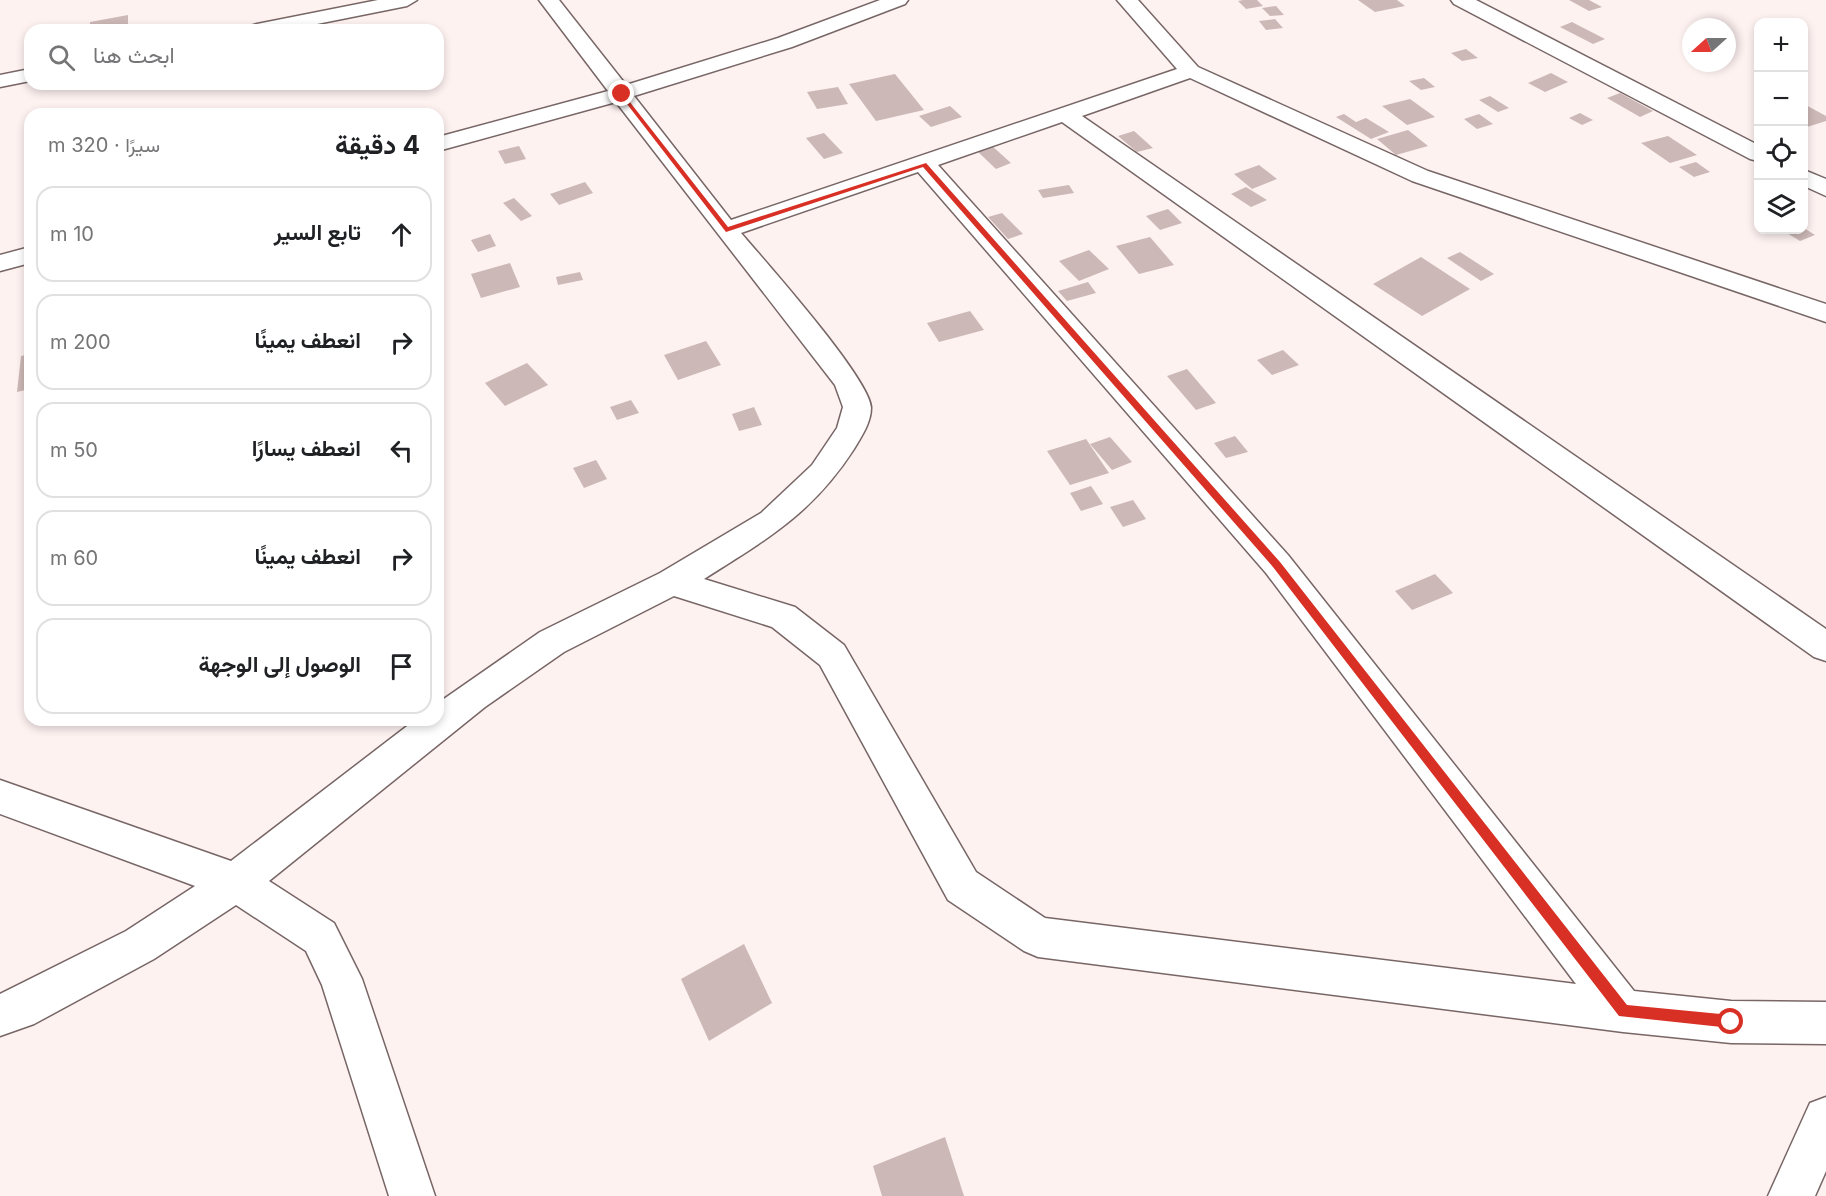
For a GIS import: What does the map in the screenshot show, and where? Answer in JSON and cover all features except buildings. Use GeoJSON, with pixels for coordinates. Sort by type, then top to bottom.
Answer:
{"type":"FeatureCollection","features":[{"type":"Feature","properties":{"kind":"street"},"geometry":{"type":"LineString","coordinates":[[287,24],[407,0]]}},
{"type":"Feature","properties":{"kind":"street"},"geometry":{"type":"LineString","coordinates":[[444,719],[552,642],[672,582],[772,521],[824,473],[851,430],[857,407],[848,382],[726,230],[549,0]]}},
{"type":"Feature","properties":{"kind":"street"},"geometry":{"type":"LineString","coordinates":[[444,142],[622,94],[816,34],[898,0]]}},
{"type":"Feature","properties":{"kind":"street"},"geometry":{"type":"LineString","coordinates":[[1127,0],[1191,71],[1420,176],[1826,313]]}},
{"type":"Feature","properties":{"kind":"street"},"geometry":{"type":"LineString","coordinates":[[1461,0],[1754,152]]}},
{"type":"Feature","properties":{"kind":"street"},"geometry":{"type":"LineString","coordinates":[[726,230],[1191,71]]}},
{"type":"Feature","properties":{"kind":"street"},"geometry":{"type":"LineString","coordinates":[[0,81],[24,76]]}},
{"type":"Feature","properties":{"kind":"street"},"geometry":{"type":"LineString","coordinates":[[1065,114],[1826,646]]}},
{"type":"Feature","properties":{"kind":"street"},"geometry":{"type":"LineString","coordinates":[[924,164],[1277,564],[1623,1011]]}},
{"type":"Feature","properties":{"kind":"street"},"geometry":{"type":"LineString","coordinates":[[1808,180],[1826,189]]}},
{"type":"Feature","properties":{"kind":"street"},"geometry":{"type":"LineString","coordinates":[[0,263],[24,257]]}},
{"type":"Feature","properties":{"kind":"street"},"geometry":{"type":"LineString","coordinates":[[672,582],[783,617],[832,655],[962,886],[1038,937],[1623,1011],[1731,1022],[1826,1023]]}},
{"type":"Feature","properties":{"kind":"street"},"geometry":{"type":"LineString","coordinates":[[0,1015],[18,1009],[140,945],[236,882],[435,726]]}},
{"type":"Feature","properties":{"kind":"street"},"geometry":{"type":"LineString","coordinates":[[0,797],[236,882],[320,937],[341,979],[412,1196]]}},
{"type":"Feature","properties":{"kind":"street"},"geometry":{"type":"LineString","coordinates":[[1791,1196],[1826,1119]]}},
{"type":"Feature","properties":{"kind":"route"},"geometry":{"type":"LineString","coordinates":[[622,94],[726,230],[924,164],[1277,564],[1623,1011],[1731,1022]]}}]}
